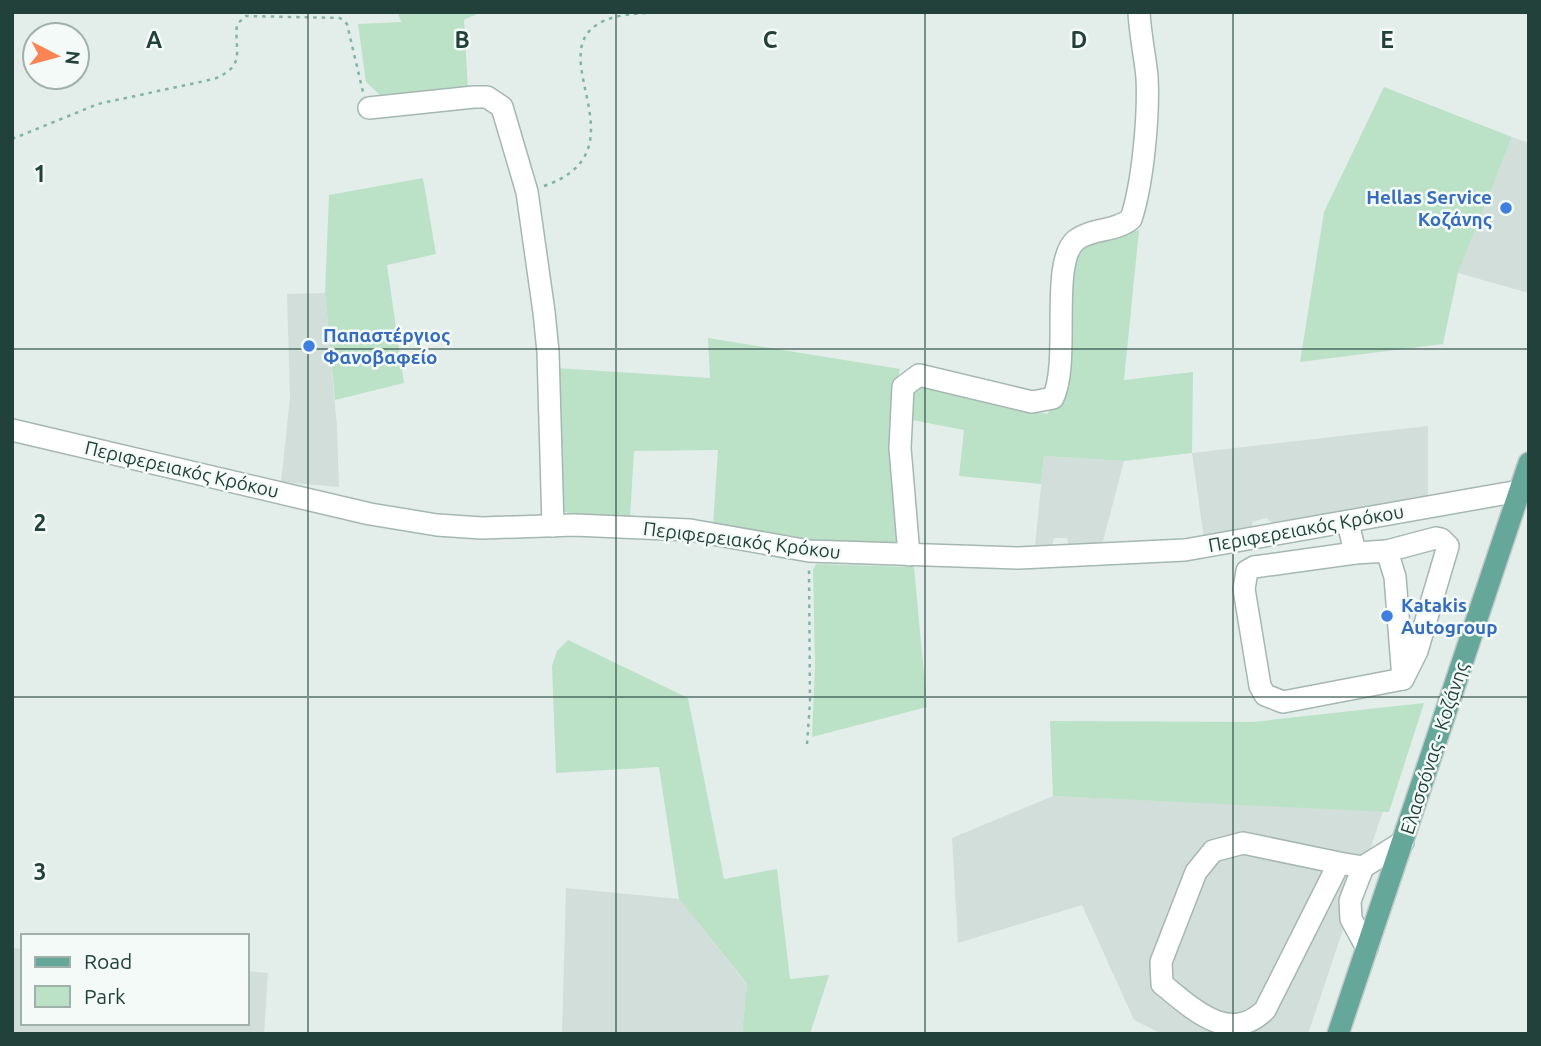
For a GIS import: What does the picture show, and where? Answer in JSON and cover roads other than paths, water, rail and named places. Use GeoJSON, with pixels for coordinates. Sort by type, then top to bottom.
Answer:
{"type":"FeatureCollection","features":[{"type":"Feature","properties":{"kind":"main road","name":"Ελασσόνας - Κοζάνης"},"geometry":{"type":"LineString","coordinates":[[1338,1034],[1526,476]]}},
{"type":"Feature","properties":{"kind":"street"},"geometry":{"type":"LineString","coordinates":[[909,555],[900,448],[903,387],[919,375],[1032,402],[1053,398],[1059,379],[1061,303],[1069,247],[1080,238],[1115,228],[1131,219],[1139,177],[1146,92],[1139,12]]}},
{"type":"Feature","properties":{"kind":"street"},"geometry":{"type":"LineString","coordinates":[[369,108],[474,97],[495,101],[507,120],[527,192],[548,352],[553,526]]}},
{"type":"Feature","properties":{"kind":"street","name":"Περιφερειακός Κρόκου"},"geometry":{"type":"LineString","coordinates":[[12,429],[381,516],[464,527],[553,526],[690,530],[809,551],[909,555],[1019,558],[1143,554],[1348,522],[1526,476]]}},
{"type":"Feature","properties":{"kind":"street"},"geometry":{"type":"LineString","coordinates":[[1348,522],[1355,553]]}},
{"type":"Feature","properties":{"kind":"street"},"geometry":{"type":"LineString","coordinates":[[1441,539],[1448,546],[1418,651],[1403,679],[1283,702],[1265,695],[1260,686],[1244,589],[1247,571],[1254,567],[1387,551],[1441,539]]}},
{"type":"Feature","properties":{"kind":"street"},"geometry":{"type":"LineString","coordinates":[[1387,551],[1395,577],[1403,679]]}},
{"type":"Feature","properties":{"kind":"street"},"geometry":{"type":"LineString","coordinates":[[1367,948],[1349,911],[1363,867],[1403,842]]}},
{"type":"Feature","properties":{"kind":"street"},"geometry":{"type":"LineString","coordinates":[[1339,863],[1265,1010],[1253,1021],[1231,1027],[1219,1023],[1163,984],[1161,962],[1196,872],[1213,851],[1243,843],[1363,867]]}},
{"type":"Feature","properties":{"kind":"place","name":"Hellas Service Κοζάνης"},"geometry":{"type":"Point","coordinates":[1506,208]}},
{"type":"Feature","properties":{"kind":"place","name":"Παπαστέργιος Φανοβαφείο"},"geometry":{"type":"Point","coordinates":[309,346]}},
{"type":"Feature","properties":{"kind":"place","name":"Katakis Autogroup"},"geometry":{"type":"Point","coordinates":[1387,616]}}]}
